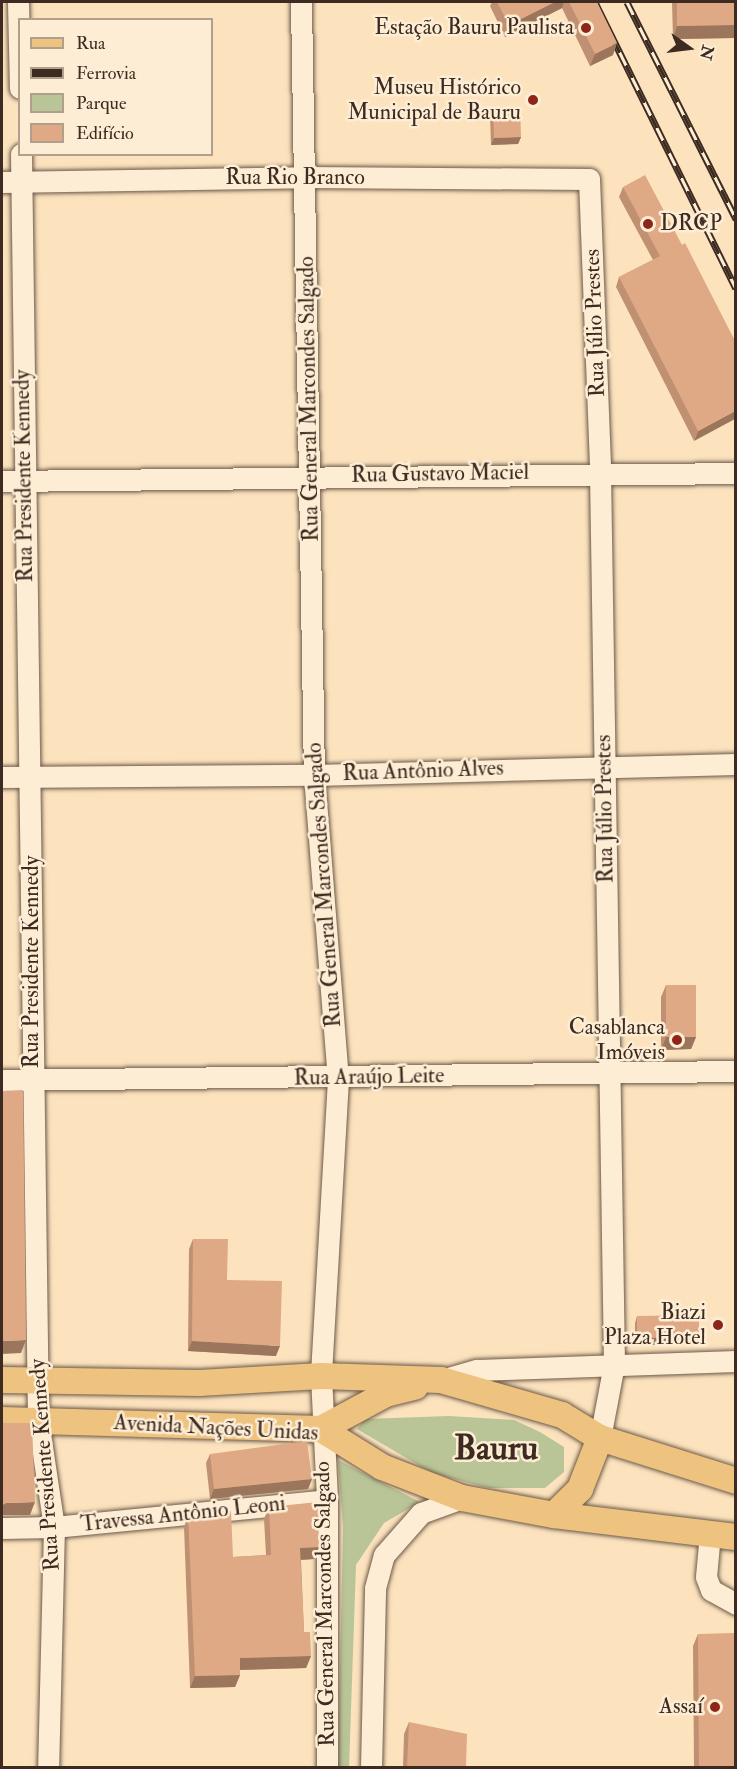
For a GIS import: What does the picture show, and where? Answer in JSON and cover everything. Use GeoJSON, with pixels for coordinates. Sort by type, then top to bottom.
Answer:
{"type":"FeatureCollection","features":[{"type":"Feature","properties":{"kind":"main road","name":"Avenida Nações Unidas"},"geometry":{"type":"LineString","coordinates":[[2,1380],[198,1383],[321,1376],[441,1380],[562,1415],[600,1437],[735,1480]]}},
{"type":"Feature","properties":{"kind":"main road"},"geometry":{"type":"LineString","coordinates":[[321,1429],[386,1394],[441,1380]]}},
{"type":"Feature","properties":{"kind":"main road","name":"Avenida Nações Unidas"},"geometry":{"type":"LineString","coordinates":[[2,1420],[321,1429],[382,1467],[462,1498],[554,1515],[735,1537]]}},
{"type":"Feature","properties":{"kind":"main road"},"geometry":{"type":"LineString","coordinates":[[554,1515],[580,1489],[600,1437]]}},
{"type":"Feature","properties":{"kind":"street"},"geometry":{"type":"LineString","coordinates":[[18,2],[18,18]]}},
{"type":"Feature","properties":{"kind":"street","name":"Rua General Marcondes Salgado"},"geometry":{"type":"LineString","coordinates":[[301,2],[311,476],[314,775],[338,1078],[321,1376],[321,1429],[327,1500],[327,1767]]}},
{"type":"Feature","properties":{"kind":"street","name":"Rua Presidente Kennedy"},"geometry":{"type":"LineString","coordinates":[[20,156],[11,182],[24,481],[31,776],[38,1420],[54,1527],[48,1767]]}},
{"type":"Feature","properties":{"kind":"street","name":"Rua Rio Branco"},"geometry":{"type":"LineString","coordinates":[[11,182],[305,177],[589,179]]}},
{"type":"Feature","properties":{"kind":"street","name":"Rua Júlio Prestes"},"geometry":{"type":"LineString","coordinates":[[589,179],[600,472],[607,1072],[614,1364],[600,1437]]}},
{"type":"Feature","properties":{"kind":"street","name":"Rua Gustavo Maciel"},"geometry":{"type":"LineString","coordinates":[[2,481],[600,472],[735,473]]}},
{"type":"Feature","properties":{"kind":"street","name":"Rua Antônio Alves"},"geometry":{"type":"LineString","coordinates":[[2,777],[314,775],[604,765],[735,764]]}},
{"type":"Feature","properties":{"kind":"street","name":"Rua Araújo Leite"},"geometry":{"type":"LineString","coordinates":[[2,1080],[338,1078],[735,1071]]}},
{"type":"Feature","properties":{"kind":"street"},"geometry":{"type":"LineString","coordinates":[[441,1380],[477,1370],[735,1361]]}},
{"type":"Feature","properties":{"kind":"street","name":"Rua General Marcondes Salgado"},"geometry":{"type":"LineString","coordinates":[[371,1767],[375,1588],[384,1555],[421,1513],[462,1498]]}},
{"type":"Feature","properties":{"kind":"street","name":"Travessa Antônio Leoni"},"geometry":{"type":"LineString","coordinates":[[2,1528],[54,1527],[327,1500]]}},
{"type":"Feature","properties":{"kind":"street"},"geometry":{"type":"LineString","coordinates":[[710,1533],[706,1577],[711,1590],[735,1604]]}},
{"type":"Feature","properties":{"kind":"street"},"geometry":{"type":"LineString","coordinates":[[735,1543],[721,1548],[713,1581],[715,1588],[735,1598]]}},
{"type":"Feature","properties":{"kind":"green space"},"geometry":{"type":"Polygon","coordinates":[[[449,1416],[514,1420],[540,1432],[564,1447],[564,1472],[545,1488],[488,1488],[432,1473],[357,1429],[365,1419],[449,1416]]]}},
{"type":"Feature","properties":{"kind":"green space"},"geometry":{"type":"Polygon","coordinates":[[[338,1460],[420,1502],[384,1523],[356,1565],[349,1768],[338,1767],[343,1528],[338,1460]]]}},
{"type":"Feature","properties":{"kind":"building"},"geometry":{"type":"Polygon","coordinates":[[[497,2],[555,2],[509,25],[497,2]]]}},
{"type":"Feature","properties":{"kind":"building"},"geometry":{"type":"Polygon","coordinates":[[[569,2],[597,2],[617,43],[595,54],[569,2]]]}},
{"type":"Feature","properties":{"kind":"building"},"geometry":{"type":"Polygon","coordinates":[[[677,2],[735,2],[735,25],[677,26],[677,2]]]}},
{"type":"Feature","properties":{"kind":"building"},"geometry":{"type":"Polygon","coordinates":[[[520,107],[521,137],[494,138],[493,108],[520,107]]]}},
{"type":"Feature","properties":{"kind":"building"},"geometry":{"type":"Polygon","coordinates":[[[645,175],[682,245],[685,243],[735,341],[735,411],[698,431],[619,277],[660,256],[623,187],[645,175]]]}},
{"type":"Feature","properties":{"kind":"building"},"geometry":{"type":"Polygon","coordinates":[[[666,985],[696,985],[696,1037],[666,1037],[666,985]]]}},
{"type":"Feature","properties":{"kind":"building"},"geometry":{"type":"Polygon","coordinates":[[[23,1090],[26,1340],[2,1341],[2,1091],[23,1090]]]}},
{"type":"Feature","properties":{"kind":"building"},"geometry":{"type":"Polygon","coordinates":[[[193,1239],[228,1239],[227,1280],[282,1281],[280,1346],[192,1341],[193,1239]]]}},
{"type":"Feature","properties":{"kind":"building"},"geometry":{"type":"Polygon","coordinates":[[[699,1315],[699,1337],[637,1338],[637,1316],[699,1315]]]}},
{"type":"Feature","properties":{"kind":"building"},"geometry":{"type":"Polygon","coordinates":[[[2,1423],[32,1423],[35,1502],[2,1505],[2,1423]]]}},
{"type":"Feature","properties":{"kind":"building"},"geometry":{"type":"Polygon","coordinates":[[[307,1441],[312,1479],[214,1489],[210,1454],[307,1441]]]}},
{"type":"Feature","properties":{"kind":"building"},"geometry":{"type":"Polygon","coordinates":[[[318,1502],[319,1547],[300,1548],[304,1632],[310,1632],[311,1656],[240,1658],[240,1675],[195,1676],[188,1515],[231,1511],[233,1557],[271,1555],[269,1507],[318,1502]]]}},
{"type":"Feature","properties":{"kind":"building","name":"Assaí"},"geometry":{"type":"Polygon","coordinates":[[[735,1633],[735,1767],[699,1767],[698,1634],[735,1633]]]}},
{"type":"Feature","properties":{"kind":"building"},"geometry":{"type":"Polygon","coordinates":[[[409,1722],[467,1734],[466,1767],[407,1767],[409,1722]]]}},
{"type":"Feature","properties":{"kind":"railway"},"geometry":{"type":"LineString","coordinates":[[595,2],[736,288]]}},
{"type":"Feature","properties":{"kind":"railway"},"geometry":{"type":"LineString","coordinates":[[627,2],[736,219]]}},
{"type":"Feature","properties":{"kind":"place","name":"Estação Bauru Paulista"},"geometry":{"type":"Point","coordinates":[586,28]}},
{"type":"Feature","properties":{"kind":"place","name":"Museu Histórico Municipal de Bauru"},"geometry":{"type":"Point","coordinates":[533,100]}},
{"type":"Feature","properties":{"kind":"place","name":"DRCP"},"geometry":{"type":"Point","coordinates":[648,224]}},
{"type":"Feature","properties":{"kind":"place","name":"Casablanca Imóveis"},"geometry":{"type":"Point","coordinates":[677,1040]}},
{"type":"Feature","properties":{"kind":"place","name":"Biazi Plaza Hotel"},"geometry":{"type":"Point","coordinates":[718,1325]}},
{"type":"Feature","properties":{"kind":"place","name":"Assaí"},"geometry":{"type":"Point","coordinates":[715,1707]}},
{"type":"Feature","properties":{"kind":"district","name":"Bauru"},"geometry":{"type":"Point","coordinates":[496,1449]}}]}
